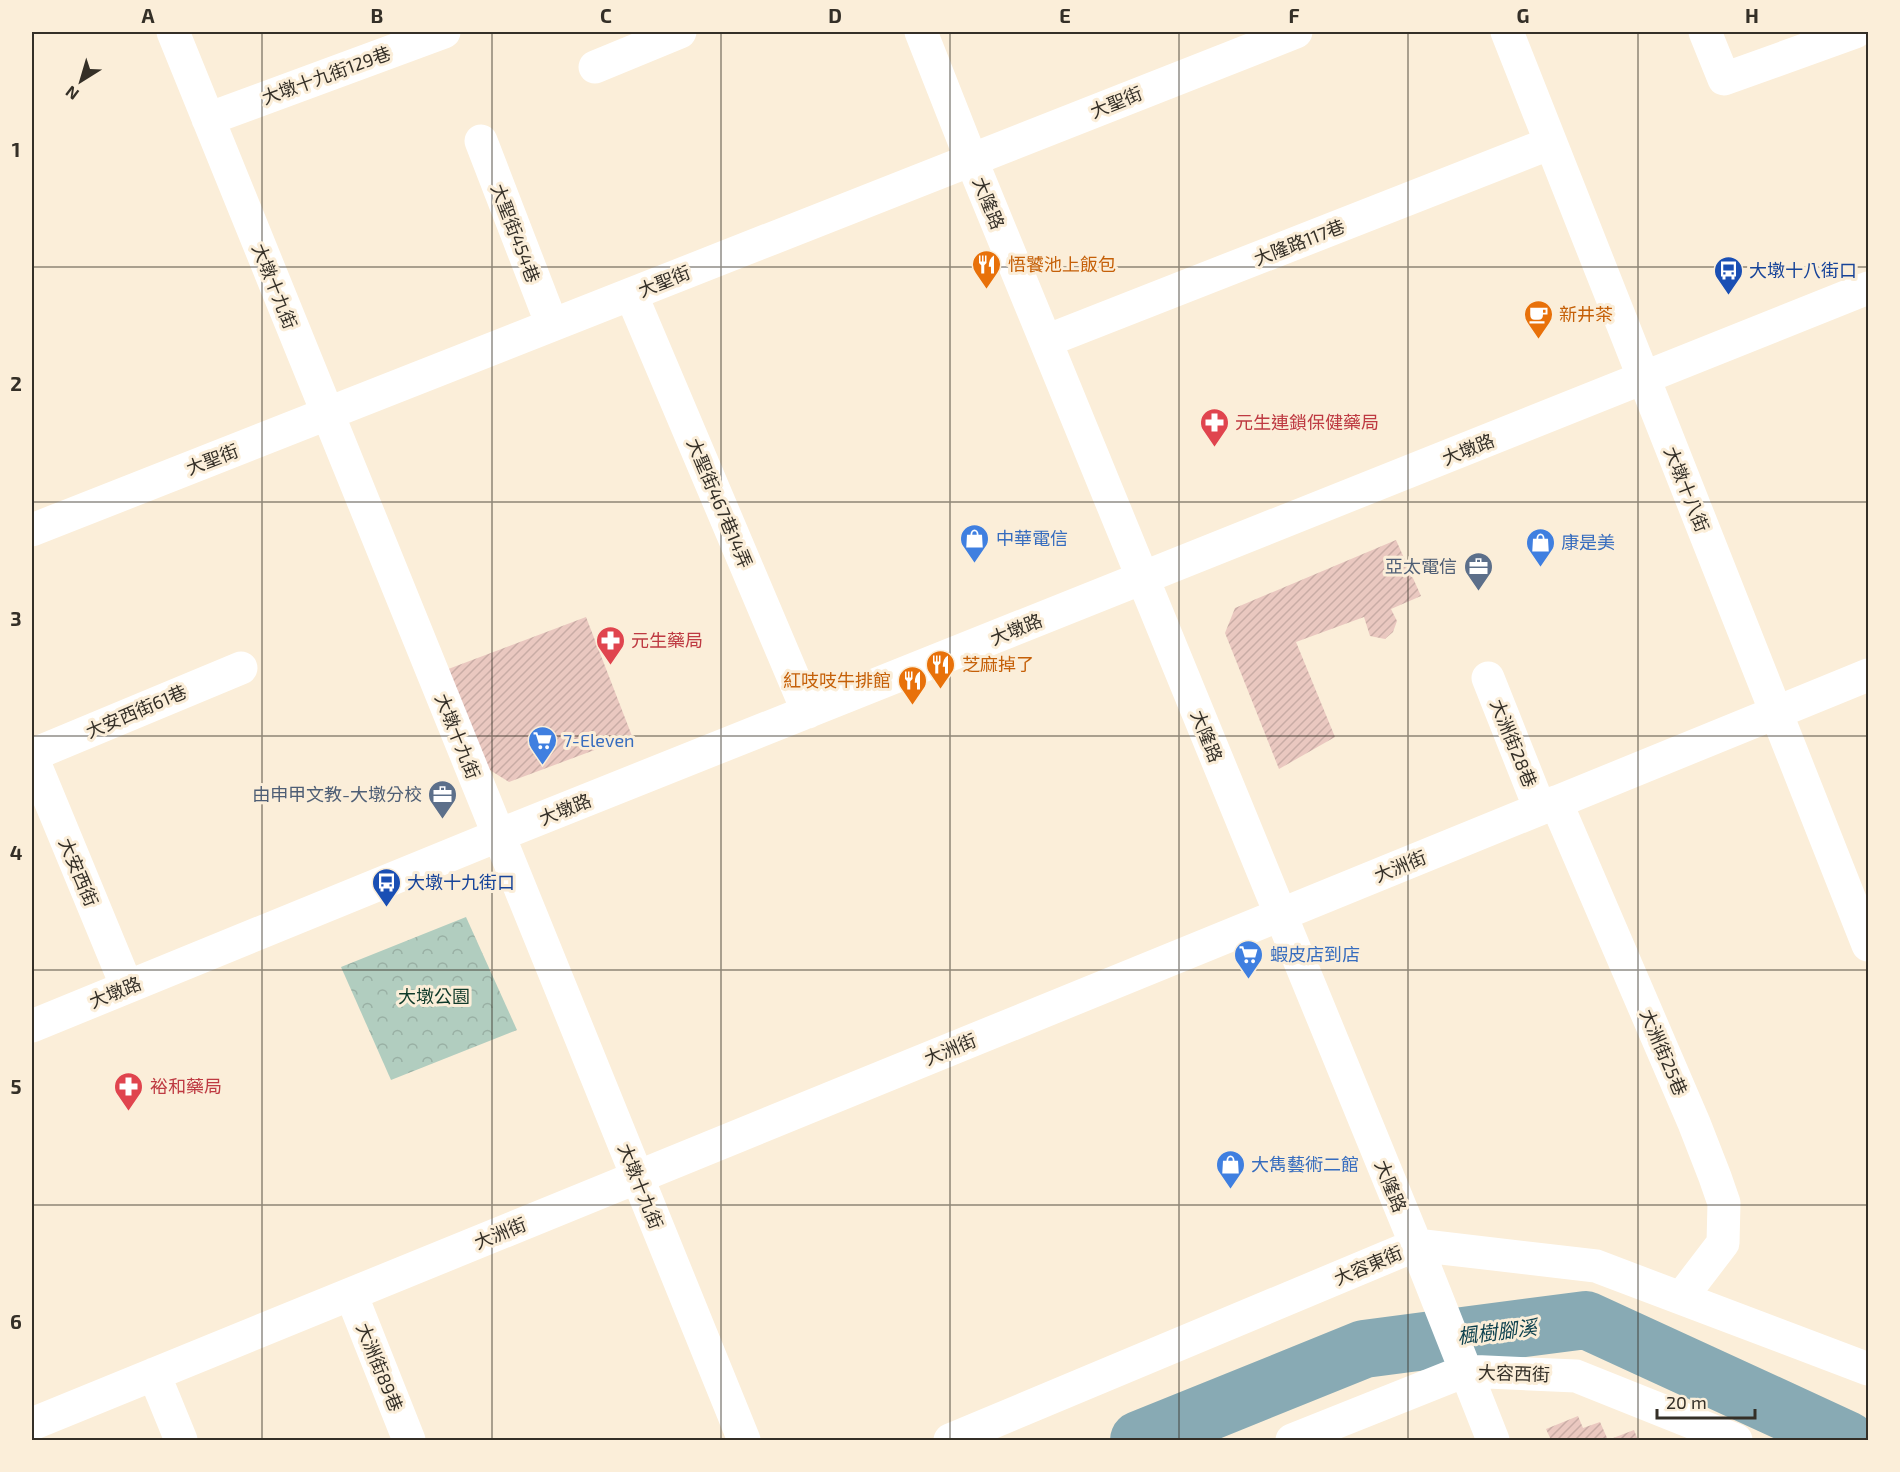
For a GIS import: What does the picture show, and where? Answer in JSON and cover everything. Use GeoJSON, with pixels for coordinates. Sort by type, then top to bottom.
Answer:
{"type":"FeatureCollection","features":[{"type":"Feature","properties":{"kind":"street","name":"大墩十九街"},"geometry":{"type":"LineString","coordinates":[[173,32],[744,1440]]}},
{"type":"Feature","properties":{"kind":"street","name":"大墩十九街129巷"},"geometry":{"type":"LineString","coordinates":[[208,119],[444,32]]}},
{"type":"Feature","properties":{"kind":"street"},"geometry":{"type":"LineString","coordinates":[[595,67],[680,32]]}},
{"type":"Feature","properties":{"kind":"street","name":"大隆路"},"geometry":{"type":"LineString","coordinates":[[921,32],[1416,1245],[1493,1440]]}},
{"type":"Feature","properties":{"kind":"street","name":"大聖街"},"geometry":{"type":"LineString","coordinates":[[32,530],[971,159],[1228,44],[1296,32]]}},
{"type":"Feature","properties":{"kind":"street","name":"大墩十八街"},"geometry":{"type":"LineString","coordinates":[[1508,32],[1869,945]]}},
{"type":"Feature","properties":{"kind":"street"},"geometry":{"type":"LineString","coordinates":[[1705,32],[1724,79],[1855,32]]}},
{"type":"Feature","properties":{"kind":"street","name":"大聖街454巷"},"geometry":{"type":"LineString","coordinates":[[481,141],[552,325]]}},
{"type":"Feature","properties":{"kind":"street","name":"大隆路117巷"},"geometry":{"type":"LineString","coordinates":[[1046,341],[1551,143]]}},
{"type":"Feature","properties":{"kind":"street","name":"大墩路"},"geometry":{"type":"LineString","coordinates":[[32,1026],[499,835],[1869,288]]}},
{"type":"Feature","properties":{"kind":"street","name":"大聖街467巷14弄"},"geometry":{"type":"LineString","coordinates":[[631,294],[808,712]]}},
{"type":"Feature","properties":{"kind":"street","name":"大安西街61巷"},"geometry":{"type":"LineString","coordinates":[[32,756],[241,668]]}},
{"type":"Feature","properties":{"kind":"street","name":"大洲街"},"geometry":{"type":"LineString","coordinates":[[32,1424],[1869,675]]}},
{"type":"Feature","properties":{"kind":"street","name":"大洲街28巷"},"geometry":{"type":"LineString","coordinates":[[1488,678],[1548,805]]}},
{"type":"Feature","properties":{"kind":"street","name":"大安西街"},"geometry":{"type":"LineString","coordinates":[[32,756],[127,987]]}},
{"type":"Feature","properties":{"kind":"street","name":"大洲街25巷"},"geometry":{"type":"LineString","coordinates":[[1548,805],[1690,1113],[1724,1203],[1723,1242],[1681,1298]]}},
{"type":"Feature","properties":{"kind":"street","name":"大容東街"},"geometry":{"type":"LineString","coordinates":[[950,1440],[1416,1245],[1596,1266],[1869,1370]]}},
{"type":"Feature","properties":{"kind":"street","name":"大洲街89巷"},"geometry":{"type":"LineString","coordinates":[[351,1294],[409,1440]]}},
{"type":"Feature","properties":{"kind":"street","name":"大容西街"},"geometry":{"type":"LineString","coordinates":[[1292,1440],[1465,1371],[1576,1376],[1736,1440]]}},
{"type":"Feature","properties":{"kind":"street"},"geometry":{"type":"LineString","coordinates":[[154,1374],[181,1440]]}},
{"type":"Feature","properties":{"kind":"green space","name":"大墩公園"},"geometry":{"type":"Polygon","coordinates":[[[466,917],[517,1030],[391,1080],[341,967],[466,917]]]}},
{"type":"Feature","properties":{"kind":"building"},"geometry":{"type":"Polygon","coordinates":[[[1396,540],[1421,596],[1391,609],[1397,621],[1393,632],[1385,639],[1370,636],[1364,617],[1296,642],[1335,737],[1279,769],[1225,633],[1235,608],[1396,540]]]}},
{"type":"Feature","properties":{"kind":"building"},"geometry":{"type":"Polygon","coordinates":[[[586,617],[632,736],[509,782],[485,767],[443,671],[586,617]]]}},
{"type":"Feature","properties":{"kind":"building"},"geometry":{"type":"Polygon","coordinates":[[[1578,1416],[1583,1428],[1600,1422],[1608,1440],[1551,1440],[1546,1429],[1578,1416]]]}},
{"type":"Feature","properties":{"kind":"building"},"geometry":{"type":"Polygon","coordinates":[[[1634,1430],[1638,1440],[1608,1440],[1634,1430]]]}},
{"type":"Feature","properties":{"kind":"waterway","name":"楓樹腳溪"},"geometry":{"type":"LineString","coordinates":[[1139,1440],[1364,1349],[1586,1320],[1847,1440]]}},
{"type":"Feature","properties":{"kind":"place","name":"悟饕池上飯包"},"geometry":{"type":"Point","coordinates":[987,290]}},
{"type":"Feature","properties":{"kind":"place","name":"大墩十八街口"},"geometry":{"type":"Point","coordinates":[1728,296]}},
{"type":"Feature","properties":{"kind":"place","name":"新井茶"},"geometry":{"type":"Point","coordinates":[1538,340]}},
{"type":"Feature","properties":{"kind":"place","name":"元生連鎖保健藥局"},"geometry":{"type":"Point","coordinates":[1214,448]}},
{"type":"Feature","properties":{"kind":"place","name":"中華電信"},"geometry":{"type":"Point","coordinates":[975,564]}},
{"type":"Feature","properties":{"kind":"place","name":"康是美"},"geometry":{"type":"Point","coordinates":[1540,568]}},
{"type":"Feature","properties":{"kind":"place","name":"亞太電信"},"geometry":{"type":"Point","coordinates":[1478,592]}},
{"type":"Feature","properties":{"kind":"place","name":"元生藥局"},"geometry":{"type":"Point","coordinates":[610,666]}},
{"type":"Feature","properties":{"kind":"place","name":"芝麻掉了"},"geometry":{"type":"Point","coordinates":[941,690]}},
{"type":"Feature","properties":{"kind":"place","name":"紅吱吱牛排館"},"geometry":{"type":"Point","coordinates":[912,706]}},
{"type":"Feature","properties":{"kind":"place","name":"7-Eleven"},"geometry":{"type":"Point","coordinates":[542,766]}},
{"type":"Feature","properties":{"kind":"place","name":"由申甲文教-大墩分校"},"geometry":{"type":"Point","coordinates":[443,820]}},
{"type":"Feature","properties":{"kind":"place","name":"大墩十九街口"},"geometry":{"type":"Point","coordinates":[386,908]}},
{"type":"Feature","properties":{"kind":"place","name":"蝦皮店到店"},"geometry":{"type":"Point","coordinates":[1249,980]}},
{"type":"Feature","properties":{"kind":"place","name":"裕和藥局"},"geometry":{"type":"Point","coordinates":[129,1112]}},
{"type":"Feature","properties":{"kind":"place","name":"大雋藝術二館"},"geometry":{"type":"Point","coordinates":[1230,1190]}}]}
